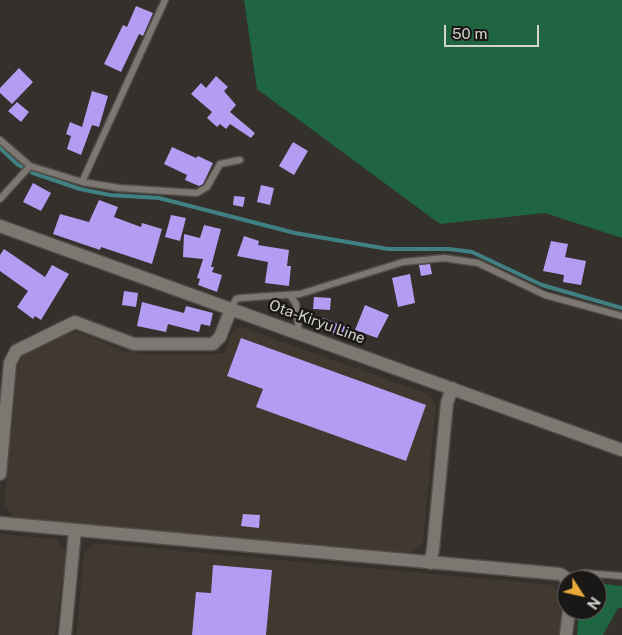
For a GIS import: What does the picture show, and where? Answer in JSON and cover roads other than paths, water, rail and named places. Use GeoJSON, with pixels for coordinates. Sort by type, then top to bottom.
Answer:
{"type":"FeatureCollection","features":[{"type":"Feature","properties":{"kind":"street","name":"Ota-Kiryu Line"},"geometry":{"type":"LineString","coordinates":[[0,226],[231,310],[299,332],[622,450]]}},
{"type":"Feature","properties":{"kind":"street"},"geometry":{"type":"LineString","coordinates":[[0,474],[10,363],[16,351],[74,322],[134,344],[213,344],[220,337],[231,310]]}},
{"type":"Feature","properties":{"kind":"street"},"geometry":{"type":"LineString","coordinates":[[430,563],[433,549],[447,403],[452,388]]}},
{"type":"Feature","properties":{"kind":"street"},"geometry":{"type":"LineString","coordinates":[[0,523],[557,574]]}},
{"type":"Feature","properties":{"kind":"street"},"geometry":{"type":"LineString","coordinates":[[65,635],[75,530]]}},
{"type":"Feature","properties":{"kind":"street"},"geometry":{"type":"LineString","coordinates":[[566,635],[568,620]]}},
{"type":"Feature","properties":{"kind":"lane"},"geometry":{"type":"LineString","coordinates":[[82,182],[165,0]]}},
{"type":"Feature","properties":{"kind":"lane"},"geometry":{"type":"LineString","coordinates":[[0,140],[30,167],[82,182],[120,188],[197,193],[207,188],[220,164],[240,160]]}},
{"type":"Feature","properties":{"kind":"lane"},"geometry":{"type":"LineString","coordinates":[[0,200],[30,167]]}},
{"type":"Feature","properties":{"kind":"lane"},"geometry":{"type":"LineString","coordinates":[[231,310],[236,299],[290,295],[404,262],[444,258],[478,263],[545,295],[622,316]]}},
{"type":"Feature","properties":{"kind":"lane"},"geometry":{"type":"LineString","coordinates":[[290,295],[296,304],[299,332]]}},
{"type":"Feature","properties":{"kind":"lane"},"geometry":{"type":"LineString","coordinates":[[607,575],[622,576]]}},
{"type":"Feature","properties":{"kind":"waterway"},"geometry":{"type":"LineString","coordinates":[[0,148],[17,164],[33,173],[80,189],[110,195],[159,198],[295,233],[388,249],[449,249],[472,252],[542,285],[622,308]]}}]}
